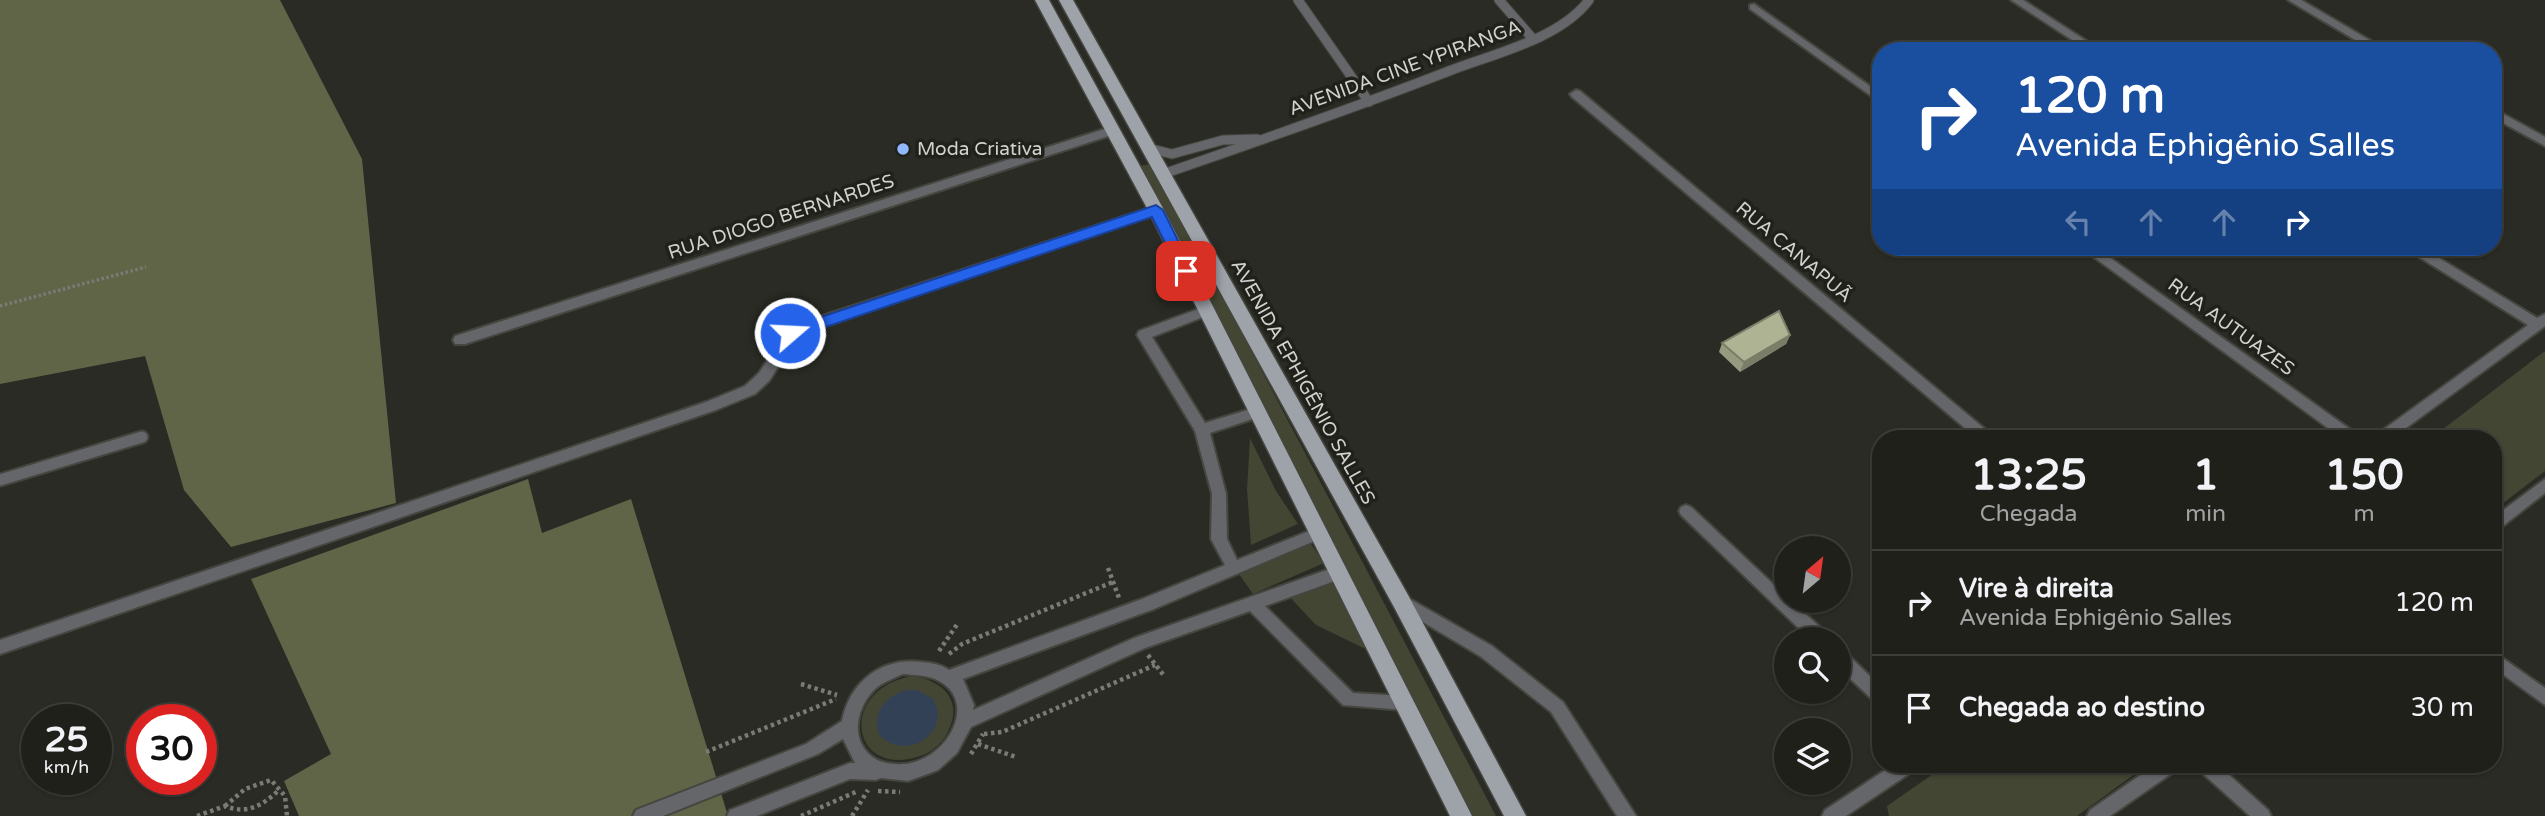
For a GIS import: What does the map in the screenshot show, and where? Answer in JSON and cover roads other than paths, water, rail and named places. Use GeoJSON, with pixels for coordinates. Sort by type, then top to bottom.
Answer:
{"type":"FeatureCollection","features":[{"type":"Feature","properties":{"kind":"main road"},"geometry":{"type":"LineString","coordinates":[[1042,0],[1156,210],[1461,816]]}},
{"type":"Feature","properties":{"kind":"main road","name":"AVENIDA EPHIGÊNIO SALLES"},"geometry":{"type":"LineString","coordinates":[[1066,0],[1401,601],[1515,816]]}},
{"type":"Feature","properties":{"kind":"street"},"geometry":{"type":"LineString","coordinates":[[2016,0],[2083,42]]}},
{"type":"Feature","properties":{"kind":"street"},"geometry":{"type":"LineString","coordinates":[[2292,0],[2367,42]]}},
{"type":"Feature","properties":{"kind":"street"},"geometry":{"type":"LineString","coordinates":[[1754,7],[1872,92]]}},
{"type":"Feature","properties":{"kind":"street","name":"RUA CANAPUÃ"},"geometry":{"type":"LineString","coordinates":[[1576,94],[1976,430]]}},
{"type":"Feature","properties":{"kind":"street"},"geometry":{"type":"LineString","coordinates":[[2502,118],[2545,142]]}},
{"type":"Feature","properties":{"kind":"street","name":"RUA DIOGO BERNARDES"},"geometry":{"type":"LineString","coordinates":[[460,340],[1114,130]]}},
{"type":"Feature","properties":{"kind":"street"},"geometry":{"type":"LineString","coordinates":[[0,647],[731,399],[750,390],[764,377],[790,333],[1156,210]]}},
{"type":"Feature","properties":{"kind":"street","name":"RUA AUTUAZES"},"geometry":{"type":"LineString","coordinates":[[2099,256],[2340,430]]}},
{"type":"Feature","properties":{"kind":"street"},"geometry":{"type":"LineString","coordinates":[[2393,430],[2541,322],[2427,256]]}},
{"type":"Feature","properties":{"kind":"street"},"geometry":{"type":"LineString","coordinates":[[1206,311],[1144,335],[1202,430],[1219,494],[1219,539],[1234,569]]}},
{"type":"Feature","properties":{"kind":"street"},"geometry":{"type":"LineString","coordinates":[[1202,430],[1257,412]]}},
{"type":"Feature","properties":{"kind":"street"},"geometry":{"type":"LineString","coordinates":[[2502,519],[2545,485]]}},
{"type":"Feature","properties":{"kind":"street"},"geometry":{"type":"LineString","coordinates":[[1686,511],[1808,627]]}},
{"type":"Feature","properties":{"kind":"street"},"geometry":{"type":"LineString","coordinates":[[949,677],[1126,613],[1319,534]]}},
{"type":"Feature","properties":{"kind":"street"},"geometry":{"type":"LineString","coordinates":[[966,721],[1140,643],[1338,573]]}},
{"type":"Feature","properties":{"kind":"street"},"geometry":{"type":"LineString","coordinates":[[1401,601],[1486,651],[1557,707],[1627,816]]}},
{"type":"Feature","properties":{"kind":"street"},"geometry":{"type":"LineString","coordinates":[[1252,603],[1349,700],[1404,703]]}},
{"type":"Feature","properties":{"kind":"street"},"geometry":{"type":"LineString","coordinates":[[2502,665],[2545,698]]}},
{"type":"Feature","properties":{"kind":"street"},"geometry":{"type":"LineString","coordinates":[[736,816],[850,771],[891,773],[911,772],[939,760],[959,738],[966,721],[967,708],[964,695],[949,677],[936,669],[903,667],[886,673],[871,683],[852,710],[848,726],[850,741],[859,757],[873,767],[891,773]]}},
{"type":"Feature","properties":{"kind":"street"},"geometry":{"type":"LineString","coordinates":[[1851,668],[1872,688]]}},
{"type":"Feature","properties":{"kind":"street"},"geometry":{"type":"LineString","coordinates":[[642,816],[812,749],[848,726]]}},
{"type":"Feature","properties":{"kind":"street"},"geometry":{"type":"LineString","coordinates":[[1831,816],[1896,773]]}},
{"type":"Feature","properties":{"kind":"street"},"geometry":{"type":"LineString","coordinates":[[2096,816],[2158,773]]}},
{"type":"Feature","properties":{"kind":"street"},"geometry":{"type":"LineString","coordinates":[[2215,773],[2262,816]]}},
{"type":"Feature","properties":{"kind":"lane"},"geometry":{"type":"LineString","coordinates":[[1298,0],[1369,102]]}},
{"type":"Feature","properties":{"kind":"lane"},"geometry":{"type":"LineString","coordinates":[[1499,0],[1533,39]]}},
{"type":"Feature","properties":{"kind":"lane","name":"AVENIDA CINE YPIRANGA"},"geometry":{"type":"LineString","coordinates":[[1163,174],[1369,102],[1560,28],[1589,0]]}},
{"type":"Feature","properties":{"kind":"lane","name":"AVENIDA CINE YPIRANGA"},"geometry":{"type":"LineString","coordinates":[[1148,148],[1169,155],[1233,138],[1264,139]]}},
{"type":"Feature","properties":{"kind":"lane"},"geometry":{"type":"LineString","coordinates":[[0,480],[142,437]]}},
{"type":"Feature","properties":{"kind":"water"},"geometry":{"type":"Polygon","coordinates":[[[907,690],[917,690],[933,699],[937,712],[936,723],[931,733],[923,740],[900,746],[879,734],[877,718],[887,700],[907,690]]]}},
{"type":"Feature","properties":{"kind":"place","name":"Moda Criativa"},"geometry":{"type":"Point","coordinates":[903,149]}}]}
